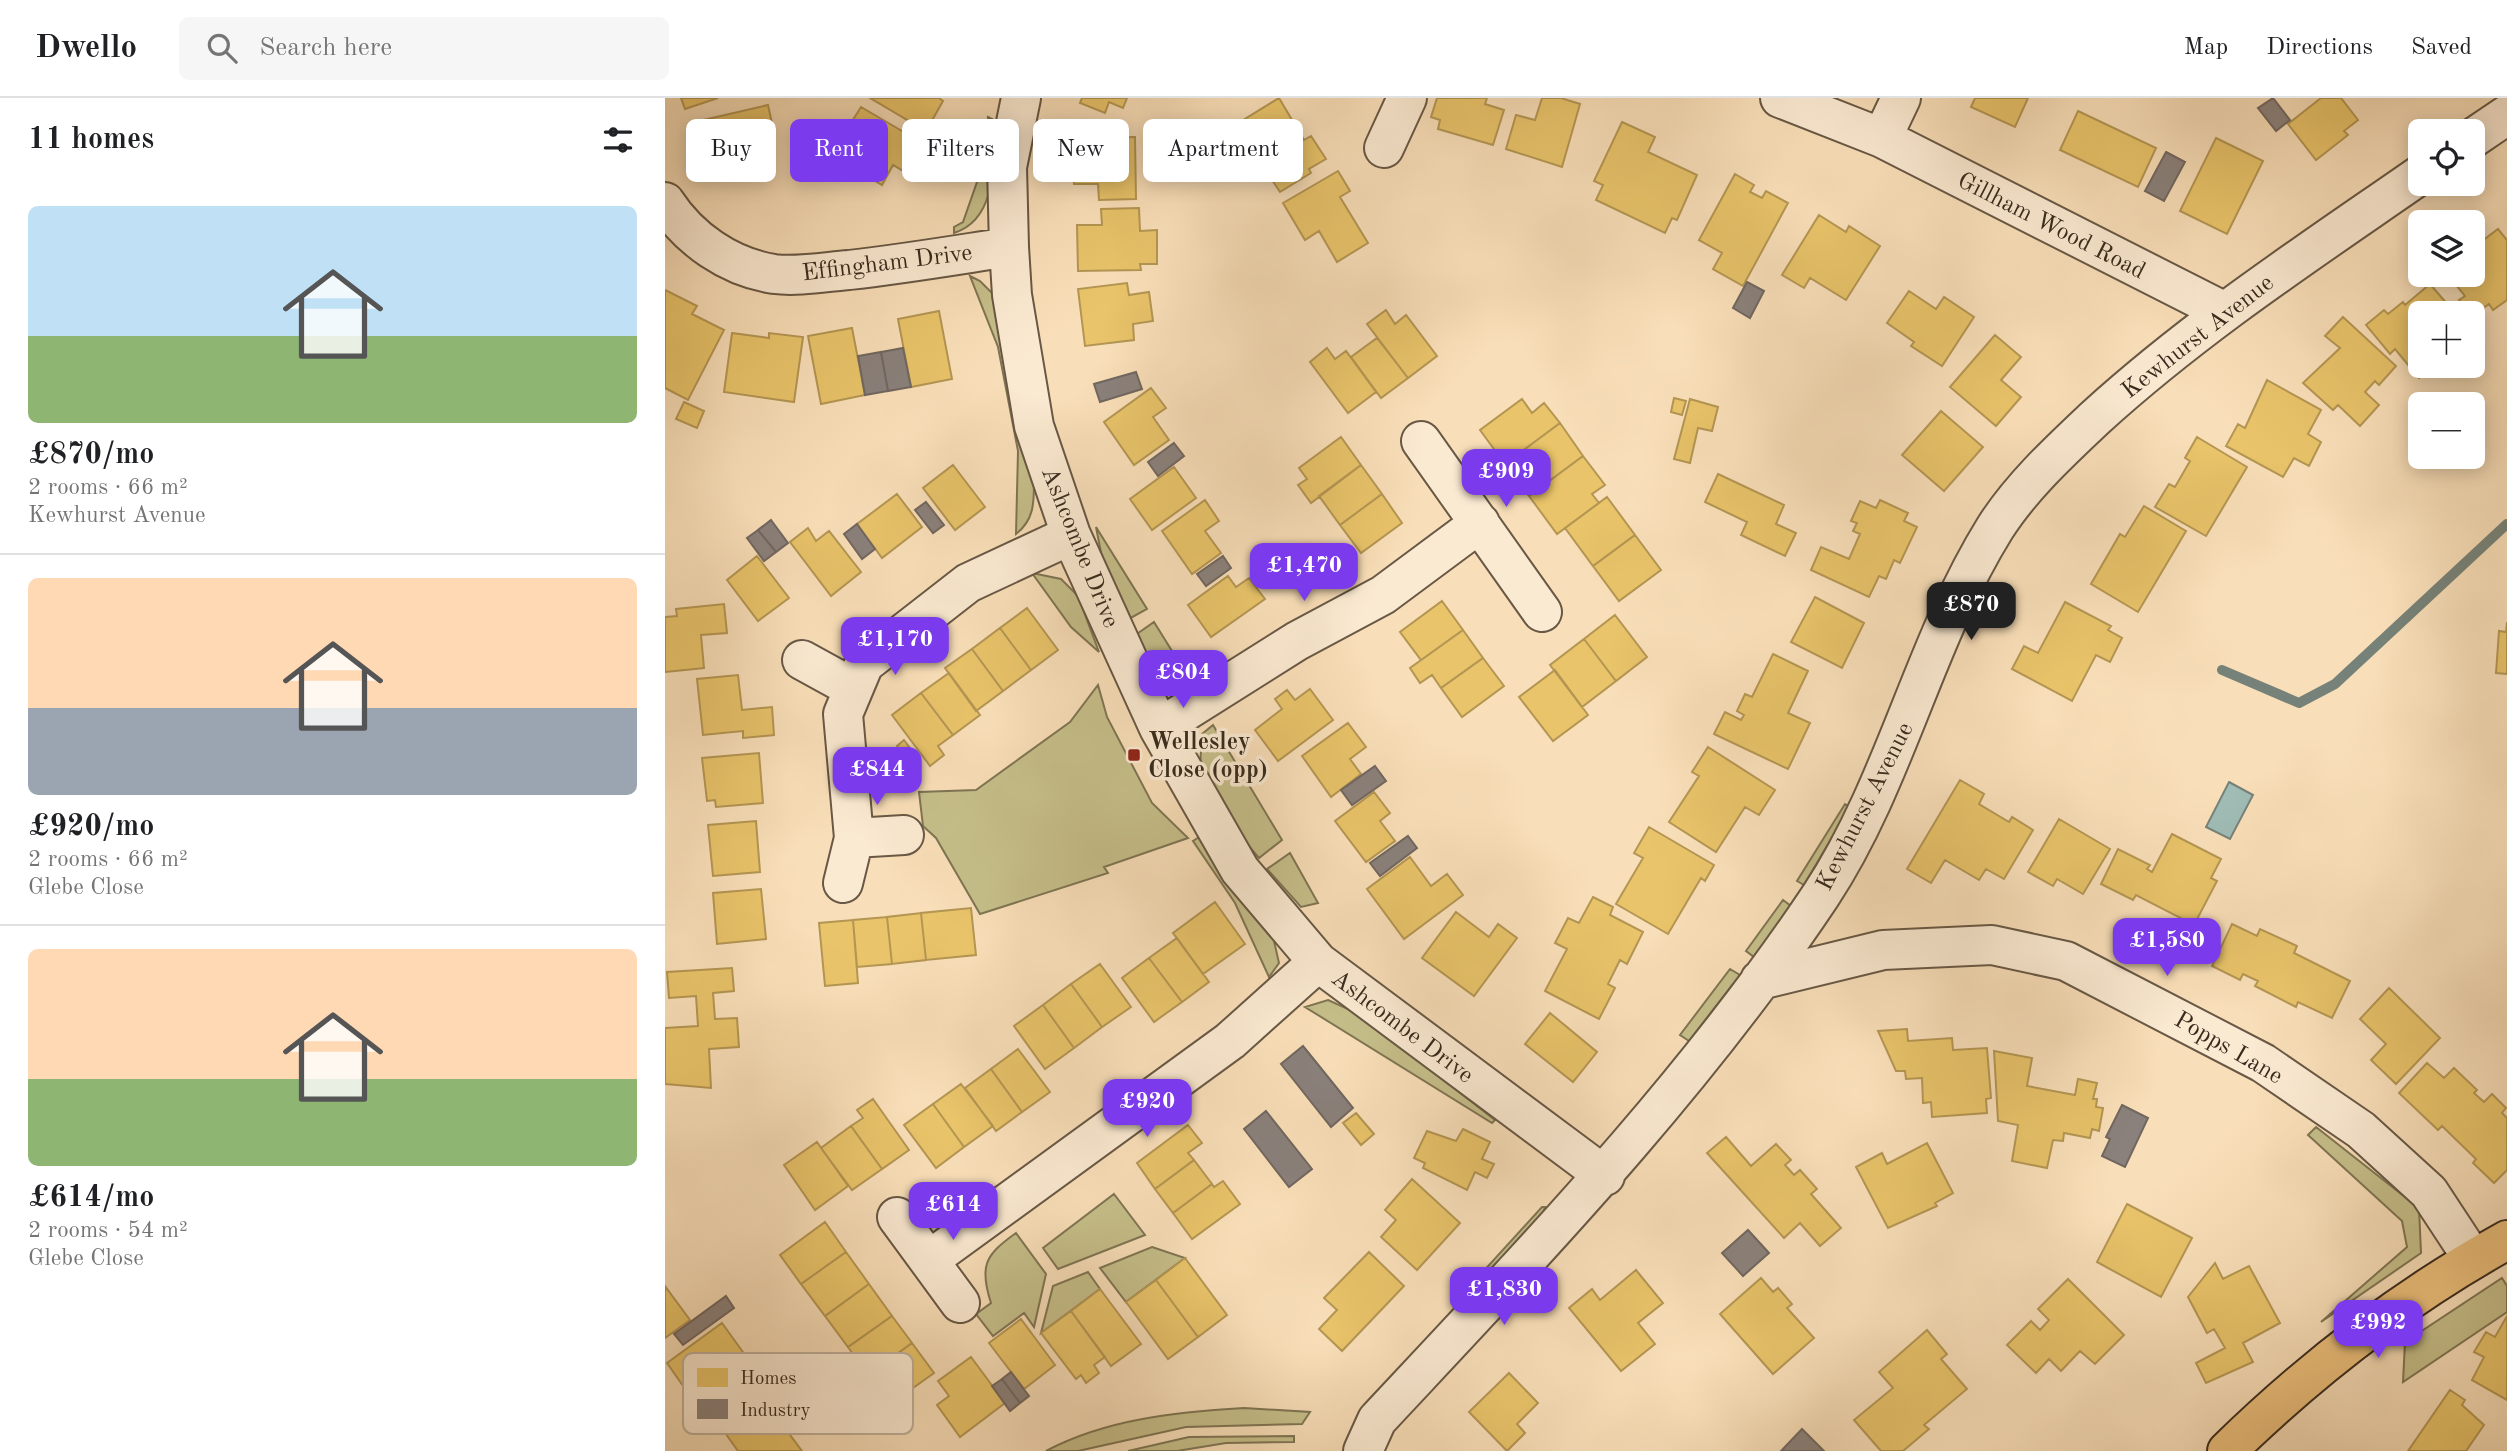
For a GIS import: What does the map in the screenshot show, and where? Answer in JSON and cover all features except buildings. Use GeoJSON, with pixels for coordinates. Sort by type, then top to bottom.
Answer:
{"type":"FeatureCollection","features":[{"type":"Feature","properties":{"kind":"main road"},"geometry":{"type":"LineString","coordinates":[[2227,1451],[2316,1370],[2406,1302],[2507,1240]]}},
{"type":"Feature","properties":{"kind":"street","name":"Ashcombe Drive"},"geometry":{"type":"LineString","coordinates":[[1021,98],[1007,167],[1009,247],[1011,295],[1034,426],[1071,535],[1159,729],[1240,870],[1318,962],[1605,1176]]}},
{"type":"Feature","properties":{"kind":"street","name":"Gillham Wood Road"},"geometry":{"type":"LineString","coordinates":[[1780,98],[1882,138],[2223,311]]}},
{"type":"Feature","properties":{"kind":"street"},"geometry":{"type":"LineString","coordinates":[[1882,138],[1901,98]]}},
{"type":"Feature","properties":{"kind":"street"},"geometry":{"type":"LineString","coordinates":[[1384,148],[1403,100]]}},
{"type":"Feature","properties":{"kind":"street"},"geometry":{"type":"LineString","coordinates":[[2485,130],[2507,114]]}},
{"type":"Feature","properties":{"kind":"street","name":"Kewhurst Avenue"},"geometry":{"type":"LineString","coordinates":[[1363,1451],[1377,1420],[1605,1176],[1760,980],[1823,892],[1889,767],[1956,600],[1996,526],[2052,459],[2120,396],[2223,311],[2408,182]]}},
{"type":"Feature","properties":{"kind":"street","name":"Effingham Drive"},"geometry":{"type":"LineString","coordinates":[[665,202],[680,225],[708,248],[738,263],[773,274],[860,268],[1009,247]]}},
{"type":"Feature","properties":{"kind":"street"},"geometry":{"type":"LineString","coordinates":[[1421,441],[1542,612]]}},
{"type":"Feature","properties":{"kind":"street"},"geometry":{"type":"LineString","coordinates":[[1159,729],[1297,641],[1383,595],[1480,523]]}},
{"type":"Feature","properties":{"kind":"street"},"geometry":{"type":"LineString","coordinates":[[843,883],[854,838],[842,714],[864,664],[968,583],[1071,535]]}},
{"type":"Feature","properties":{"kind":"street"},"geometry":{"type":"LineString","coordinates":[[802,660],[853,688]]}},
{"type":"Feature","properties":{"kind":"street"},"geometry":{"type":"LineString","coordinates":[[854,838],[904,835]]}},
{"type":"Feature","properties":{"kind":"street","name":"Popps Lane"},"geometry":{"type":"LineString","coordinates":[[1760,980],[1883,950],[1992,945],[2066,961],[2263,1063],[2361,1129],[2429,1192],[2473,1259]]}},
{"type":"Feature","properties":{"kind":"street"},"geometry":{"type":"LineString","coordinates":[[929,1260],[1230,1041],[1318,962]]}},
{"type":"Feature","properties":{"kind":"street"},"geometry":{"type":"LineString","coordinates":[[897,1217],[960,1303]]}},
{"type":"Feature","properties":{"kind":"shaded area"},"geometry":{"type":"Polygon","coordinates":[[[977,182],[991,182],[979,215],[969,226],[954,233],[954,227],[963,222],[977,182]]]}},
{"type":"Feature","properties":{"kind":"shaded area"},"geometry":{"type":"Polygon","coordinates":[[[970,276],[980,281],[995,296],[1034,482],[1030,517],[1016,534],[1018,451],[998,347],[970,276]]]}},
{"type":"Feature","properties":{"kind":"shaded area"},"geometry":{"type":"Polygon","coordinates":[[[1096,527],[1147,609],[1127,620],[1103,563],[1096,527]]]}},
{"type":"Feature","properties":{"kind":"shaded area"},"geometry":{"type":"Polygon","coordinates":[[[1032,573],[1061,579],[1078,596],[1099,652],[1071,627],[1032,573]]]}},
{"type":"Feature","properties":{"kind":"shaded area"},"geometry":{"type":"Polygon","coordinates":[[[1154,622],[1190,680],[1169,676],[1155,668],[1144,655],[1134,636],[1154,622]]]}},
{"type":"Feature","properties":{"kind":"shaded area"},"geometry":{"type":"Polygon","coordinates":[[[1098,685],[1107,717],[1152,803],[1188,838],[1104,867],[1108,873],[980,914],[936,838],[923,826],[919,792],[976,790],[1070,722],[1098,685]]]}},
{"type":"Feature","properties":{"kind":"shaded area"},"geometry":{"type":"Polygon","coordinates":[[[1213,725],[1282,840],[1259,858],[1241,837],[1200,767],[1202,734],[1213,725]]]}},
{"type":"Feature","properties":{"kind":"shaded area"},"geometry":{"type":"Polygon","coordinates":[[[1845,804],[1850,807],[1804,885],[1797,881],[1845,804]]]}},
{"type":"Feature","properties":{"kind":"shaded area"},"geometry":{"type":"Polygon","coordinates":[[[1199,837],[1242,898],[1272,932],[1279,963],[1269,977],[1235,903],[1193,841],[1199,837]]]}},
{"type":"Feature","properties":{"kind":"shaded area"},"geometry":{"type":"Polygon","coordinates":[[[1290,853],[1318,903],[1301,907],[1267,869],[1290,853]]]}},
{"type":"Feature","properties":{"kind":"shaded area"},"geometry":{"type":"Polygon","coordinates":[[[1783,900],[1791,906],[1754,957],[1746,951],[1783,900]]]}},
{"type":"Feature","properties":{"kind":"shaded area"},"geometry":{"type":"Polygon","coordinates":[[[1730,969],[1740,975],[1689,1041],[1680,1035],[1730,969]]]}},
{"type":"Feature","properties":{"kind":"shaded area"},"geometry":{"type":"Polygon","coordinates":[[[1328,1000],[1359,1014],[1495,1120],[1492,1123],[1305,1007],[1328,1000]]]}},
{"type":"Feature","properties":{"kind":"shaded area"},"geometry":{"type":"Polygon","coordinates":[[[2316,1127],[2419,1208],[2421,1253],[2321,1322],[2407,1247],[2402,1221],[2308,1135],[2316,1127]]]}},
{"type":"Feature","properties":{"kind":"shaded area"},"geometry":{"type":"Polygon","coordinates":[[[1114,1194],[1145,1235],[1058,1269],[1043,1248],[1114,1194]]]}},
{"type":"Feature","properties":{"kind":"shaded area"},"geometry":{"type":"Polygon","coordinates":[[[1542,1207],[1545,1207],[1541,1220],[1465,1303],[1460,1297],[1542,1207]]]}},
{"type":"Feature","properties":{"kind":"shaded area"},"geometry":{"type":"Polygon","coordinates":[[[1016,1233],[1046,1274],[1034,1327],[1024,1313],[993,1336],[976,1314],[991,1303],[985,1270],[991,1255],[1016,1233]]]}},
{"type":"Feature","properties":{"kind":"shaded area"},"geometry":{"type":"Polygon","coordinates":[[[1152,1247],[1185,1258],[1126,1302],[1100,1268],[1152,1247]]]}},
{"type":"Feature","properties":{"kind":"shaded area"},"geometry":{"type":"Polygon","coordinates":[[[1088,1272],[1100,1289],[1041,1333],[1053,1286],[1088,1272]]]}},
{"type":"Feature","properties":{"kind":"shaded area"},"geometry":{"type":"Polygon","coordinates":[[[2502,1278],[2507,1286],[2507,1312],[2403,1382],[2405,1342],[2502,1278]]]}},
{"type":"Feature","properties":{"kind":"shaded area"},"geometry":{"type":"Polygon","coordinates":[[[1244,1408],[1310,1412],[1302,1424],[1186,1427],[1078,1451],[1046,1451],[1069,1440],[1117,1424],[1168,1415],[1244,1408]]]}},
{"type":"Feature","properties":{"kind":"shaded area"},"geometry":{"type":"Polygon","coordinates":[[[1294,1436],[1294,1442],[1226,1443],[1177,1451],[1128,1451],[1189,1437],[1294,1436]]]}},
{"type":"Feature","properties":{"kind":"water"},"geometry":{"type":"Polygon","coordinates":[[[2229,782],[2253,795],[2230,839],[2206,827],[2229,782]]]}},
{"type":"Feature","properties":{"kind":"waterway"},"geometry":{"type":"LineString","coordinates":[[2222,670],[2299,703],[2335,684],[2507,524]]}},
{"type":"Feature","properties":{"kind":"place","name":"Wellesley Close (opp)"},"geometry":{"type":"Point","coordinates":[1134,755]}}]}
